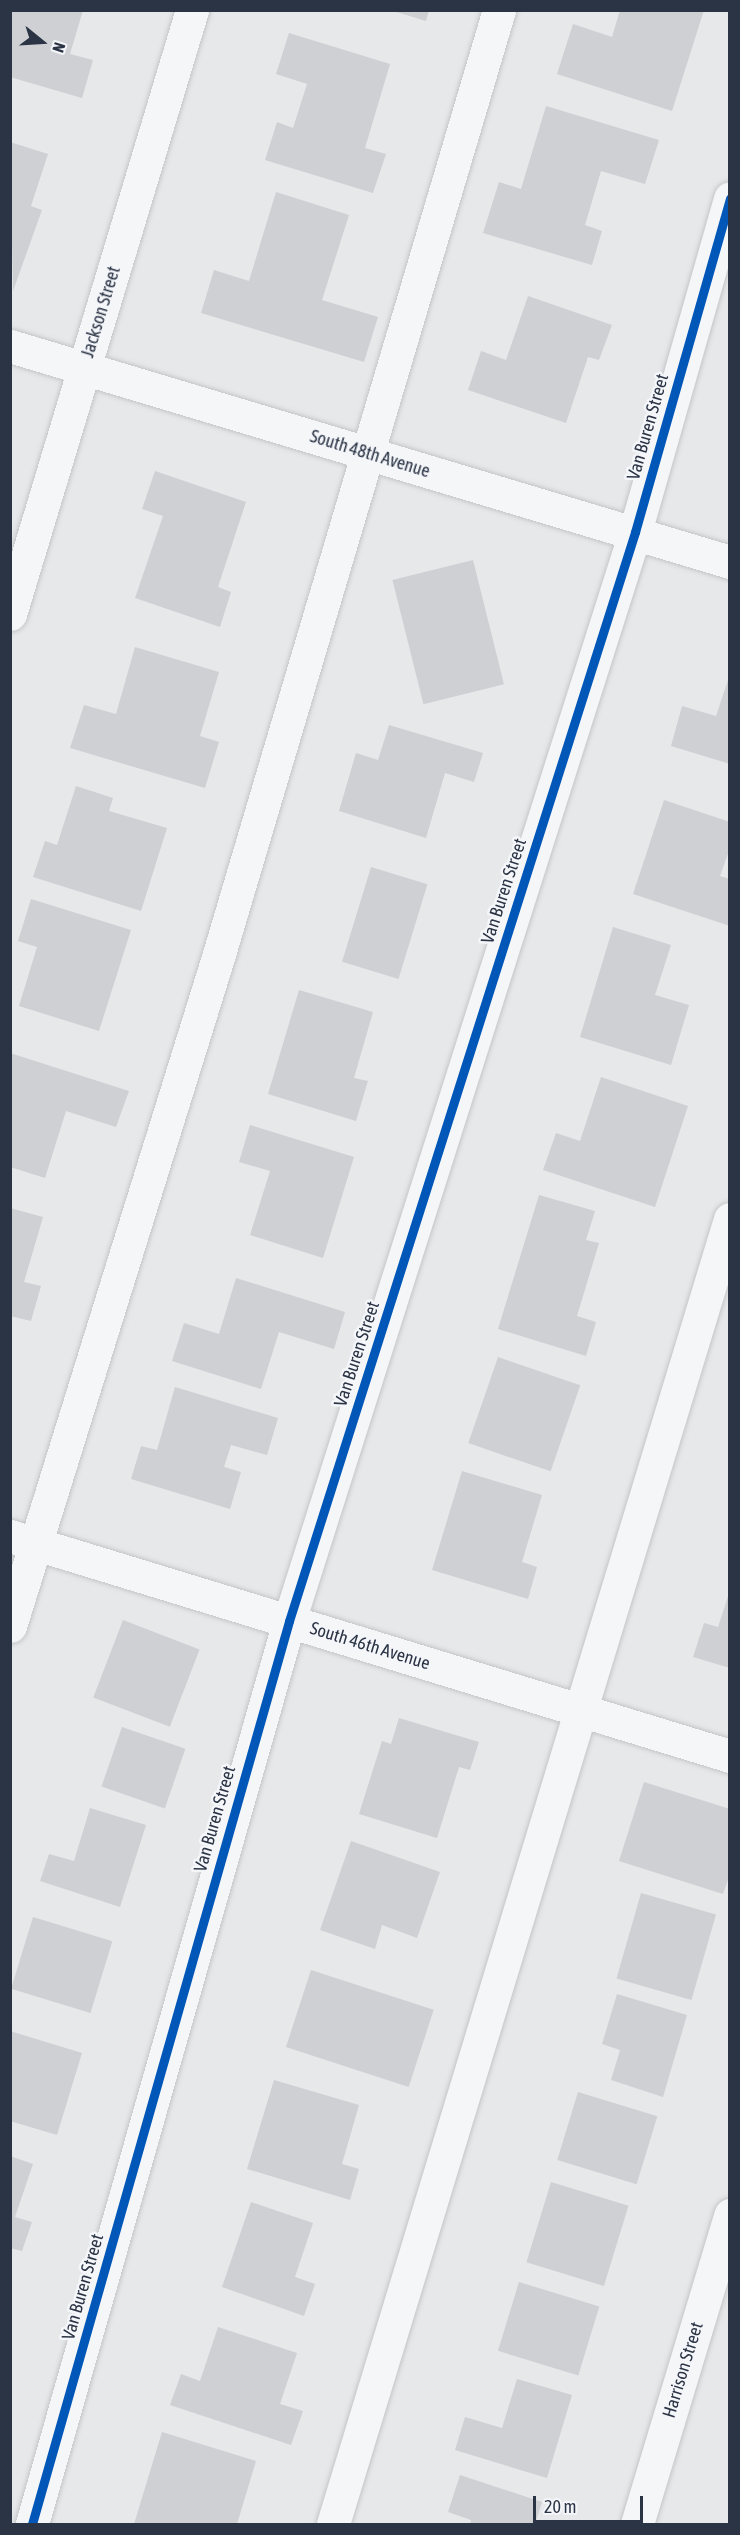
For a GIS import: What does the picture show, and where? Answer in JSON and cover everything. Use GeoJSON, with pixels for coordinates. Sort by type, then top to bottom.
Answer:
{"type":"FeatureCollection","features":[{"type":"Feature","properties":{"kind":"street","name":"Jackson Street"},"geometry":{"type":"LineString","coordinates":[[10,614],[192,10]]}},
{"type":"Feature","properties":{"kind":"street"},"geometry":{"type":"LineString","coordinates":[[10,1626],[23,1540],[219,954],[499,10]]}},
{"type":"Feature","properties":{"kind":"street","name":"Van Buren Street"},"geometry":{"type":"LineString","coordinates":[[32,2524],[289,1621],[635,532],[729,198]]}},
{"type":"Feature","properties":{"kind":"street","name":"South 48th Avenue"},"geometry":{"type":"LineString","coordinates":[[10,346],[729,562]]}},
{"type":"Feature","properties":{"kind":"street"},"geometry":{"type":"LineString","coordinates":[[333,2524],[729,1219]]}},
{"type":"Feature","properties":{"kind":"street","name":"South 46th Avenue"},"geometry":{"type":"LineString","coordinates":[[23,1540],[729,1756]]}},
{"type":"Feature","properties":{"kind":"street","name":"Harrison Street"},"geometry":{"type":"LineString","coordinates":[[637,2524],[729,2215]]}},
{"type":"Feature","properties":{"kind":"building"},"geometry":{"type":"Polygon","coordinates":[[[10,10],[83,10],[70,54],[93,60],[82,98],[10,77],[10,10]]]}},
{"type":"Feature","properties":{"kind":"building"},"geometry":{"type":"Polygon","coordinates":[[[390,10],[429,10],[426,21],[390,10]]]}},
{"type":"Feature","properties":{"kind":"building"},"geometry":{"type":"Polygon","coordinates":[[[620,10],[704,10],[672,111],[557,74],[573,24],[612,37],[620,10]]]}},
{"type":"Feature","properties":{"kind":"building"},"geometry":{"type":"Polygon","coordinates":[[[289,33],[390,64],[365,148],[386,154],[373,193],[265,160],[277,122],[293,128],[307,84],[276,74],[289,33]]]}},
{"type":"Feature","properties":{"kind":"building"},"geometry":{"type":"Polygon","coordinates":[[[546,106],[659,140],[645,184],[601,171],[585,225],[602,231],[592,265],[483,233],[499,182],[521,189],[546,106]]]}},
{"type":"Feature","properties":{"kind":"building"},"geometry":{"type":"Polygon","coordinates":[[[10,142],[48,154],[31,206],[42,210],[13,291],[10,142]]]}},
{"type":"Feature","properties":{"kind":"building"},"geometry":{"type":"Polygon","coordinates":[[[276,192],[349,215],[322,300],[378,317],[364,362],[201,313],[214,270],[249,281],[276,192]]]}},
{"type":"Feature","properties":{"kind":"building"},"geometry":{"type":"Polygon","coordinates":[[[528,296],[612,325],[599,360],[588,357],[566,423],[468,390],[481,351],[506,360],[528,296]]]}},
{"type":"Feature","properties":{"kind":"building"},"geometry":{"type":"Polygon","coordinates":[[[155,471],[246,502],[218,587],[231,592],[220,627],[135,598],[163,516],[142,509],[155,471]]]}},
{"type":"Feature","properties":{"kind":"building"},"geometry":{"type":"Polygon","coordinates":[[[473,560],[504,684],[423,704],[392,580],[473,560]]]}},
{"type":"Feature","properties":{"kind":"building"},"geometry":{"type":"Polygon","coordinates":[[[135,647],[219,672],[200,736],[219,742],[205,788],[70,748],[84,705],[116,714],[135,647]]]}},
{"type":"Feature","properties":{"kind":"building"},"geometry":{"type":"Polygon","coordinates":[[[730,674],[730,764],[671,746],[682,706],[716,716],[730,674]]]}},
{"type":"Feature","properties":{"kind":"building"},"geometry":{"type":"Polygon","coordinates":[[[389,725],[483,753],[474,782],[445,773],[426,838],[339,811],[356,753],[378,760],[389,725]]]}},
{"type":"Feature","properties":{"kind":"building"},"geometry":{"type":"Polygon","coordinates":[[[76,786],[113,798],[109,811],[167,828],[141,911],[33,877],[45,841],[57,845],[76,786]]]}},
{"type":"Feature","properties":{"kind":"building"},"geometry":{"type":"Polygon","coordinates":[[[664,800],[730,822],[730,848],[720,876],[730,879],[730,926],[633,894],[664,800]]]}},
{"type":"Feature","properties":{"kind":"building"},"geometry":{"type":"Polygon","coordinates":[[[371,867],[427,884],[398,979],[342,962],[371,867]]]}},
{"type":"Feature","properties":{"kind":"building"},"geometry":{"type":"Polygon","coordinates":[[[31,899],[131,930],[99,1031],[19,1006],[37,947],[18,941],[31,899]]]}},
{"type":"Feature","properties":{"kind":"building"},"geometry":{"type":"Polygon","coordinates":[[[613,927],[671,945],[655,995],[689,1005],[671,1065],[580,1037],[613,927]]]}},
{"type":"Feature","properties":{"kind":"building"},"geometry":{"type":"Polygon","coordinates":[[[299,990],[373,1012],[354,1078],[368,1081],[356,1121],[268,1094],[299,990]]]}},
{"type":"Feature","properties":{"kind":"building"},"geometry":{"type":"Polygon","coordinates":[[[10,1053],[129,1091],[116,1127],[66,1111],[45,1178],[10,1167],[10,1053]]]}},
{"type":"Feature","properties":{"kind":"building"},"geometry":{"type":"Polygon","coordinates":[[[601,1077],[688,1106],[655,1207],[543,1170],[556,1133],[580,1141],[601,1077]]]}},
{"type":"Feature","properties":{"kind":"building"},"geometry":{"type":"Polygon","coordinates":[[[250,1125],[354,1157],[323,1258],[250,1235],[270,1171],[239,1162],[250,1125]]]}},
{"type":"Feature","properties":{"kind":"building"},"geometry":{"type":"Polygon","coordinates":[[[539,1195],[595,1211],[586,1240],[599,1243],[577,1316],[596,1322],[586,1356],[498,1329],[539,1195]]]}},
{"type":"Feature","properties":{"kind":"building"},"geometry":{"type":"Polygon","coordinates":[[[10,1208],[43,1217],[24,1282],[41,1286],[31,1321],[10,1316],[10,1208]]]}},
{"type":"Feature","properties":{"kind":"building"},"geometry":{"type":"Polygon","coordinates":[[[236,1278],[345,1312],[334,1349],[279,1332],[261,1389],[172,1361],[184,1323],[219,1334],[236,1278]]]}},
{"type":"Feature","properties":{"kind":"building"},"geometry":{"type":"Polygon","coordinates":[[[498,1357],[580,1385],[551,1471],[468,1443],[498,1357]]]}},
{"type":"Feature","properties":{"kind":"building"},"geometry":{"type":"Polygon","coordinates":[[[175,1387],[278,1418],[267,1455],[231,1445],[224,1467],[241,1472],[230,1509],[131,1479],[141,1446],[157,1450],[175,1387]]]}},
{"type":"Feature","properties":{"kind":"building"},"geometry":{"type":"Polygon","coordinates":[[[462,1471],[542,1495],[522,1562],[537,1567],[528,1599],[432,1570],[462,1471]]]}},
{"type":"Feature","properties":{"kind":"building"},"geometry":{"type":"Polygon","coordinates":[[[730,1590],[730,1668],[693,1657],[704,1623],[718,1627],[730,1590]]]}},
{"type":"Feature","properties":{"kind":"building"},"geometry":{"type":"Polygon","coordinates":[[[123,1620],[200,1649],[170,1727],[93,1697],[123,1620]]]}},
{"type":"Feature","properties":{"kind":"building"},"geometry":{"type":"Polygon","coordinates":[[[399,1718],[479,1742],[470,1770],[459,1767],[437,1838],[359,1814],[382,1741],[391,1744],[399,1718]]]}},
{"type":"Feature","properties":{"kind":"building"},"geometry":{"type":"Polygon","coordinates":[[[122,1727],[185,1749],[165,1808],[101,1787],[122,1727]]]}},
{"type":"Feature","properties":{"kind":"building"},"geometry":{"type":"Polygon","coordinates":[[[644,1782],[730,1809],[730,1874],[723,1894],[619,1861],[644,1782]]]}},
{"type":"Feature","properties":{"kind":"building"},"geometry":{"type":"Polygon","coordinates":[[[90,1808],[146,1825],[120,1907],[40,1881],[49,1854],[74,1861],[90,1808]]]}},
{"type":"Feature","properties":{"kind":"building"},"geometry":{"type":"Polygon","coordinates":[[[351,1841],[440,1872],[417,1938],[382,1925],[375,1949],[320,1930],[351,1841]]]}},
{"type":"Feature","properties":{"kind":"building"},"geometry":{"type":"Polygon","coordinates":[[[641,1893],[716,1914],[691,2000],[616,1979],[641,1893]]]}},
{"type":"Feature","properties":{"kind":"building"},"geometry":{"type":"Polygon","coordinates":[[[33,1917],[112,1941],[90,2013],[11,1989],[33,1917]]]}},
{"type":"Feature","properties":{"kind":"building"},"geometry":{"type":"Polygon","coordinates":[[[311,1970],[434,2010],[409,2087],[286,2047],[311,1970]]]}},
{"type":"Feature","properties":{"kind":"building"},"geometry":{"type":"Polygon","coordinates":[[[617,1994],[687,2015],[663,2097],[611,2080],[620,2050],[602,2044],[617,1994]]]}},
{"type":"Feature","properties":{"kind":"building"},"geometry":{"type":"Polygon","coordinates":[[[10,2031],[82,2053],[57,2135],[10,2121],[10,2031]]]}},
{"type":"Feature","properties":{"kind":"building"},"geometry":{"type":"Polygon","coordinates":[[[274,2080],[359,2105],[342,2164],[359,2169],[350,2200],[247,2169],[274,2080]]]}},
{"type":"Feature","properties":{"kind":"building"},"geometry":{"type":"Polygon","coordinates":[[[578,2092],[657,2116],[637,2184],[557,2160],[578,2092]]]}},
{"type":"Feature","properties":{"kind":"building"},"geometry":{"type":"Polygon","coordinates":[[[10,2156],[33,2164],[15,2217],[32,2222],[22,2251],[10,2248],[10,2156]]]}},
{"type":"Feature","properties":{"kind":"building"},"geometry":{"type":"Polygon","coordinates":[[[551,2182],[628,2206],[604,2286],[526,2262],[551,2182]]]}},
{"type":"Feature","properties":{"kind":"building"},"geometry":{"type":"Polygon","coordinates":[[[251,2202],[313,2223],[295,2277],[315,2284],[304,2316],[222,2287],[251,2202]]]}},
{"type":"Feature","properties":{"kind":"building"},"geometry":{"type":"Polygon","coordinates":[[[519,2282],[599,2307],[578,2375],[498,2351],[519,2282]]]}},
{"type":"Feature","properties":{"kind":"building"},"geometry":{"type":"Polygon","coordinates":[[[218,2327],[297,2353],[280,2404],[303,2411],[291,2445],[170,2405],[181,2374],[200,2381],[218,2327]]]}},
{"type":"Feature","properties":{"kind":"building"},"geometry":{"type":"Polygon","coordinates":[[[517,2379],[572,2395],[547,2478],[455,2450],[465,2417],[502,2428],[517,2379]]]}},
{"type":"Feature","properties":{"kind":"building"},"geometry":{"type":"Polygon","coordinates":[[[162,2432],[256,2461],[237,2524],[134,2524],[162,2432]]]}},
{"type":"Feature","properties":{"kind":"building"},"geometry":{"type":"Polygon","coordinates":[[[460,2475],[542,2502],[535,2524],[470,2524],[471,2520],[448,2512],[460,2475]]]}},
{"type":"Feature","properties":{"kind":"cycle path"},"geometry":{"type":"LineString","coordinates":[[32,2524],[289,1621],[635,532],[730,198]]}}]}
